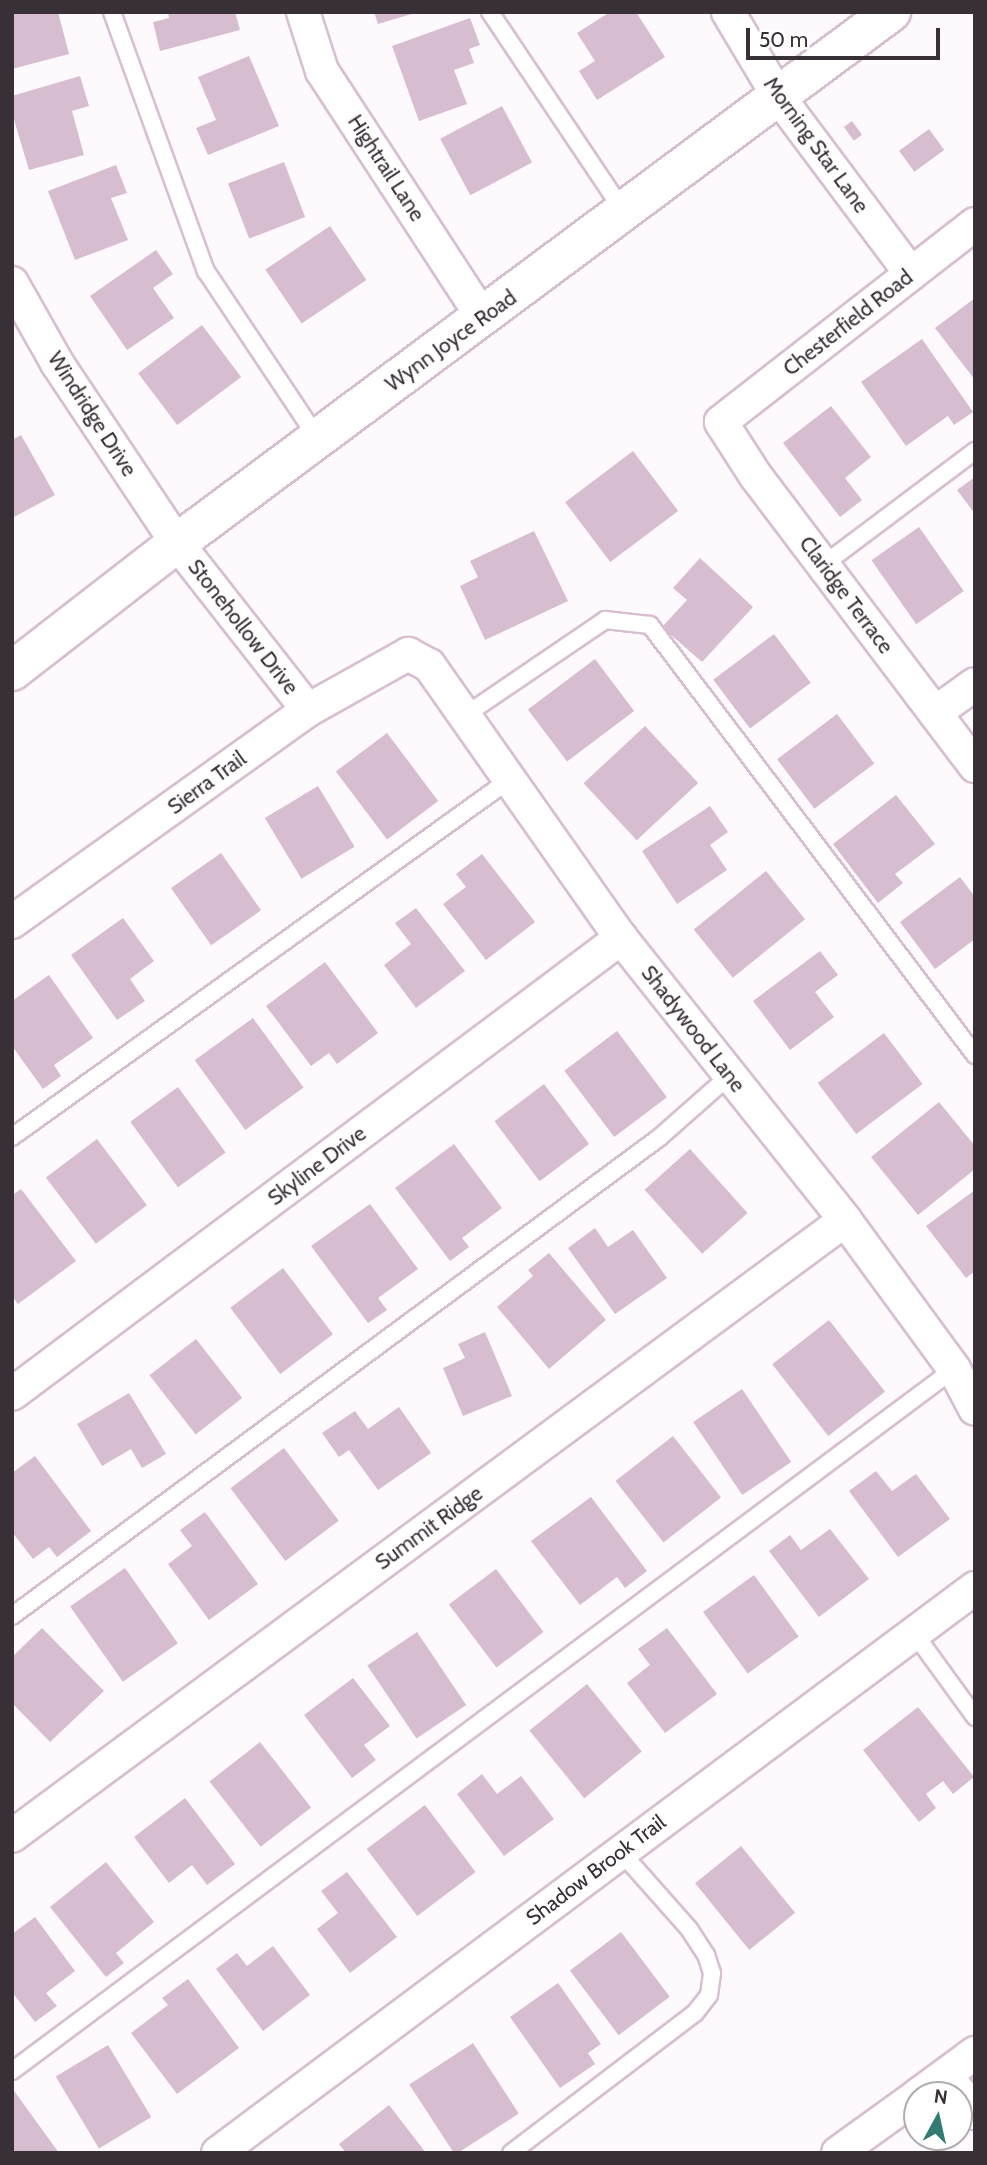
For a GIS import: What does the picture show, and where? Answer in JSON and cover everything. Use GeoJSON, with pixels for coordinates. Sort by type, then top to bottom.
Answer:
{"type":"FeatureCollection","features":[{"type":"Feature","properties":{"kind":"street","name":"Hightrail Lane"},"geometry":{"type":"LineString","coordinates":[[303,12],[322,71],[483,318]]}},
{"type":"Feature","properties":{"kind":"street","name":"Morning Star Lane"},"geometry":{"type":"LineString","coordinates":[[728,12],[778,96],[911,274]]}},
{"type":"Feature","properties":{"kind":"street","name":"Wynn Joyce Road"},"geometry":{"type":"LineString","coordinates":[[12,671],[177,543],[891,12]]}},
{"type":"Feature","properties":{"kind":"street","name":"Chesterfield Road"},"geometry":{"type":"LineString","coordinates":[[721,422],[975,224]]}},
{"type":"Feature","properties":{"kind":"street","name":"Windridge Drive"},"geometry":{"type":"LineString","coordinates":[[12,282],[57,363],[177,543]]}},
{"type":"Feature","properties":{"kind":"street","name":"Claridge Terrace"},"geometry":{"type":"LineString","coordinates":[[721,422],[823,565],[975,766]]}},
{"type":"Feature","properties":{"kind":"street","name":"Stonehollow Drive"},"geometry":{"type":"LineString","coordinates":[[177,543],[308,710]]}},
{"type":"Feature","properties":{"kind":"street","name":"Sierra Trail"},"geometry":{"type":"LineString","coordinates":[[12,922],[308,710],[408,654]]}},
{"type":"Feature","properties":{"kind":"street","name":"Shadywood Lane"},"geometry":{"type":"LineString","coordinates":[[408,654],[429,665],[621,938],[845,1220],[954,1369],[975,1409]]}},
{"type":"Feature","properties":{"kind":"street"},"geometry":{"type":"LineString","coordinates":[[935,713],[975,684]]}},
{"type":"Feature","properties":{"kind":"street","name":"Skyline Drive"},"geometry":{"type":"LineString","coordinates":[[12,1394],[621,938]]}},
{"type":"Feature","properties":{"kind":"street","name":"Summit Ridge"},"geometry":{"type":"LineString","coordinates":[[12,1836],[845,1220]]}},
{"type":"Feature","properties":{"kind":"street","name":"Shadow Brook Trail"},"geometry":{"type":"LineString","coordinates":[[218,2153],[975,1588]]}},
{"type":"Feature","properties":{"kind":"street"},"geometry":{"type":"LineString","coordinates":[[937,2081],[975,2053]]}},
{"type":"Feature","properties":{"kind":"street"},"geometry":{"type":"LineString","coordinates":[[946,2075],[975,2113]]}},
{"type":"Feature","properties":{"kind":"street"},"geometry":{"type":"LineString","coordinates":[[838,2153],[903,2105]]}},
{"type":"Feature","properties":{"kind":"lane"},"geometry":{"type":"LineString","coordinates":[[112,12],[206,271],[318,439]]}},
{"type":"Feature","properties":{"kind":"lane"},"geometry":{"type":"LineString","coordinates":[[490,12],[624,212]]}},
{"type":"Feature","properties":{"kind":"lane"},"geometry":{"type":"LineString","coordinates":[[823,565],[975,452]]}},
{"type":"Feature","properties":{"kind":"lane"},"geometry":{"type":"LineString","coordinates":[[464,716],[605,620],[650,625],[975,1055]]}},
{"type":"Feature","properties":{"kind":"lane"},"geometry":{"type":"LineString","coordinates":[[12,1137],[509,780]]}},
{"type":"Feature","properties":{"kind":"lane"},"geometry":{"type":"LineString","coordinates":[[12,1616],[660,1137],[730,1075]]}},
{"type":"Feature","properties":{"kind":"lane"},"geometry":{"type":"LineString","coordinates":[[12,2071],[954,1369]]}},
{"type":"Feature","properties":{"kind":"lane"},"geometry":{"type":"LineString","coordinates":[[914,1633],[975,1717]]}},
{"type":"Feature","properties":{"kind":"lane"},"geometry":{"type":"LineString","coordinates":[[511,2153],[695,2013],[709,1995],[712,1973],[706,1955],[690,1930],[621,1852]]}},
{"type":"Feature","properties":{"kind":"building"},"geometry":{"type":"Polygon","coordinates":[[[12,12],[58,12],[69,54],[12,69],[12,12]]]}},
{"type":"Feature","properties":{"kind":"building"},"geometry":{"type":"Polygon","coordinates":[[[168,12],[235,12],[240,30],[160,51],[153,22],[169,18],[168,12]]]}},
{"type":"Feature","properties":{"kind":"building"},"geometry":{"type":"Polygon","coordinates":[[[374,12],[415,12],[415,13],[378,24],[374,12]]]}},
{"type":"Feature","properties":{"kind":"building"},"geometry":{"type":"Polygon","coordinates":[[[610,12],[636,12],[665,57],[597,100],[579,71],[595,61],[577,33],[610,12]]]}},
{"type":"Feature","properties":{"kind":"building"},"geometry":{"type":"Polygon","coordinates":[[[470,18],[480,45],[469,49],[474,63],[454,70],[467,104],[419,121],[392,46],[470,18]]]}},
{"type":"Feature","properties":{"kind":"building"},"geometry":{"type":"Polygon","coordinates":[[[249,56],[279,126],[208,155],[196,128],[216,120],[198,77],[249,56]]]}},
{"type":"Feature","properties":{"kind":"building"},"geometry":{"type":"Polygon","coordinates":[[[80,76],[89,106],[72,111],[84,155],[29,170],[12,113],[12,96],[80,76]]]}},
{"type":"Feature","properties":{"kind":"building"},"geometry":{"type":"Polygon","coordinates":[[[502,106],[532,163],[470,195],[440,139],[502,106]]]}},
{"type":"Feature","properties":{"kind":"building"},"geometry":{"type":"Polygon","coordinates":[[[852,121],[862,135],[854,141],[844,127],[852,121]]]}},
{"type":"Feature","properties":{"kind":"building"},"geometry":{"type":"Polygon","coordinates":[[[929,129],[944,150],[914,172],[899,151],[929,129]]]}},
{"type":"Feature","properties":{"kind":"building"},"geometry":{"type":"Polygon","coordinates":[[[284,162],[305,217],[249,239],[228,184],[284,162]]]}},
{"type":"Feature","properties":{"kind":"building"},"geometry":{"type":"Polygon","coordinates":[[[116,165],[127,193],[111,198],[128,240],[75,260],[48,191],[116,165]]]}},
{"type":"Feature","properties":{"kind":"building"},"geometry":{"type":"Polygon","coordinates":[[[330,226],[366,280],[302,324],[265,270],[330,226]]]}},
{"type":"Feature","properties":{"kind":"building"},"geometry":{"type":"Polygon","coordinates":[[[156,250],[173,274],[153,288],[174,318],[127,350],[90,296],[156,250]]]}},
{"type":"Feature","properties":{"kind":"building"},"geometry":{"type":"Polygon","coordinates":[[[975,298],[975,380],[935,328],[975,298]]]}},
{"type":"Feature","properties":{"kind":"building"},"geometry":{"type":"Polygon","coordinates":[[[202,325],[241,377],[177,425],[138,373],[202,325]]]}},
{"type":"Feature","properties":{"kind":"building"},"geometry":{"type":"Polygon","coordinates":[[[922,339],[973,412],[954,425],[948,416],[906,446],[861,382],[922,339]]]}},
{"type":"Feature","properties":{"kind":"building"},"geometry":{"type":"Polygon","coordinates":[[[831,406],[871,457],[845,478],[862,500],[840,517],[783,443],[831,406]]]}},
{"type":"Feature","properties":{"kind":"building"},"geometry":{"type":"Polygon","coordinates":[[[21,435],[55,495],[12,518],[12,440],[21,435]]]}},
{"type":"Feature","properties":{"kind":"building"},"geometry":{"type":"Polygon","coordinates":[[[633,451],[678,511],[610,562],[565,502],[633,451]]]}},
{"type":"Feature","properties":{"kind":"building"},"geometry":{"type":"Polygon","coordinates":[[[975,477],[975,514],[957,490],[975,477]]]}},
{"type":"Feature","properties":{"kind":"building"},"geometry":{"type":"Polygon","coordinates":[[[919,527],[964,591],[916,624],[871,560],[919,527]]]}},
{"type":"Feature","properties":{"kind":"building"},"geometry":{"type":"Polygon","coordinates":[[[534,531],[568,601],[485,640],[460,586],[478,577],[470,561],[534,531]]]}},
{"type":"Feature","properties":{"kind":"building"},"geometry":{"type":"Polygon","coordinates":[[[700,558],[753,607],[702,662],[662,627],[687,600],[673,588],[700,558]]]}},
{"type":"Feature","properties":{"kind":"building"},"geometry":{"type":"Polygon","coordinates":[[[774,634],[811,683],[750,728],[713,680],[774,634]]]}},
{"type":"Feature","properties":{"kind":"building"},"geometry":{"type":"Polygon","coordinates":[[[595,659],[634,711],[567,761],[528,710],[595,659]]]}},
{"type":"Feature","properties":{"kind":"building"},"geometry":{"type":"Polygon","coordinates":[[[837,714],[874,764],[814,809],[777,759],[837,714]]]}},
{"type":"Feature","properties":{"kind":"building"},"geometry":{"type":"Polygon","coordinates":[[[645,726],[698,783],[637,840],[584,783],[645,726]]]}},
{"type":"Feature","properties":{"kind":"building"},"geometry":{"type":"Polygon","coordinates":[[[387,733],[438,801],[387,839],[336,772],[387,733]]]}},
{"type":"Feature","properties":{"kind":"building"},"geometry":{"type":"Polygon","coordinates":[[[318,786],[355,847],[301,879],[265,818],[318,786]]]}},
{"type":"Feature","properties":{"kind":"building"},"geometry":{"type":"Polygon","coordinates":[[[896,795],[935,844],[895,874],[903,883],[878,903],[833,844],[896,795]]]}},
{"type":"Feature","properties":{"kind":"building"},"geometry":{"type":"Polygon","coordinates":[[[710,806],[728,832],[710,845],[727,870],[677,904],[642,851],[710,806]]]}},
{"type":"Feature","properties":{"kind":"building"},"geometry":{"type":"Polygon","coordinates":[[[221,853],[261,910],[211,945],[171,888],[221,853]]]}},
{"type":"Feature","properties":{"kind":"building"},"geometry":{"type":"Polygon","coordinates":[[[482,854],[535,922],[486,960],[443,904],[466,887],[456,874],[482,854]]]}},
{"type":"Feature","properties":{"kind":"building"},"geometry":{"type":"Polygon","coordinates":[[[766,871],[805,919],[733,978],[694,930],[766,871]]]}},
{"type":"Feature","properties":{"kind":"building"},"geometry":{"type":"Polygon","coordinates":[[[960,877],[975,897],[975,939],[935,969],[900,922],[960,877]]]}},
{"type":"Feature","properties":{"kind":"building"},"geometry":{"type":"Polygon","coordinates":[[[416,908],[465,971],[416,1008],[384,965],[411,944],[395,923],[416,908]]]}},
{"type":"Feature","properties":{"kind":"building"},"geometry":{"type":"Polygon","coordinates":[[[123,918],[154,961],[130,979],[145,1001],[117,1020],[71,955],[123,918]]]}},
{"type":"Feature","properties":{"kind":"building"},"geometry":{"type":"Polygon","coordinates":[[[820,951],[838,975],[815,992],[834,1017],[790,1050],[753,1001],[820,951]]]}},
{"type":"Feature","properties":{"kind":"building"},"geometry":{"type":"Polygon","coordinates":[[[325,962],[378,1033],[337,1064],[329,1053],[311,1066],[266,1006],[325,962]]]}},
{"type":"Feature","properties":{"kind":"building"},"geometry":{"type":"Polygon","coordinates":[[[49,975],[93,1038],[54,1065],[61,1076],[43,1089],[12,1046],[12,1001],[49,975]]]}},
{"type":"Feature","properties":{"kind":"building"},"geometry":{"type":"Polygon","coordinates":[[[253,1018],[304,1088],[245,1130],[195,1060],[253,1018]]]}},
{"type":"Feature","properties":{"kind":"building"},"geometry":{"type":"Polygon","coordinates":[[[617,1031],[667,1097],[614,1137],[564,1071],[617,1031]]]}},
{"type":"Feature","properties":{"kind":"building"},"geometry":{"type":"Polygon","coordinates":[[[884,1033],[923,1084],[856,1134],[818,1083],[884,1033]]]}},
{"type":"Feature","properties":{"kind":"building"},"geometry":{"type":"Polygon","coordinates":[[[544,1084],[589,1144],[540,1181],[494,1121],[544,1084]]]}},
{"type":"Feature","properties":{"kind":"building"},"geometry":{"type":"Polygon","coordinates":[[[178,1087],[226,1153],[178,1187],[130,1122],[178,1087]]]}},
{"type":"Feature","properties":{"kind":"building"},"geometry":{"type":"Polygon","coordinates":[[[939,1102],[975,1146],[975,1169],[918,1215],[871,1157],[939,1102]]]}},
{"type":"Feature","properties":{"kind":"building"},"geometry":{"type":"Polygon","coordinates":[[[97,1139],[147,1205],[96,1244],[46,1178],[97,1139]]]}},
{"type":"Feature","properties":{"kind":"building"},"geometry":{"type":"Polygon","coordinates":[[[454,1144],[502,1208],[462,1238],[469,1247],[450,1261],[395,1188],[454,1144]]]}},
{"type":"Feature","properties":{"kind":"building"},"geometry":{"type":"Polygon","coordinates":[[[690,1149],[748,1213],[702,1254],[645,1190],[690,1149]]]}},
{"type":"Feature","properties":{"kind":"building"},"geometry":{"type":"Polygon","coordinates":[[[21,1189],[76,1261],[18,1304],[12,1296],[12,1195],[21,1189]]]}},
{"type":"Feature","properties":{"kind":"building"},"geometry":{"type":"Polygon","coordinates":[[[975,1190],[975,1271],[966,1278],[926,1226],[975,1190]]]}},
{"type":"Feature","properties":{"kind":"building"},"geometry":{"type":"Polygon","coordinates":[[[370,1204],[418,1269],[378,1298],[387,1310],[368,1323],[311,1246],[370,1204]]]}},
{"type":"Feature","properties":{"kind":"building"},"geometry":{"type":"Polygon","coordinates":[[[595,1228],[608,1247],[633,1230],[667,1278],[615,1314],[568,1248],[595,1228]]]}},
{"type":"Feature","properties":{"kind":"building"},"geometry":{"type":"Polygon","coordinates":[[[549,1253],[606,1320],[549,1369],[497,1307],[533,1276],[528,1270],[549,1253]]]}},
{"type":"Feature","properties":{"kind":"building"},"geometry":{"type":"Polygon","coordinates":[[[283,1268],[333,1334],[280,1374],[230,1308],[283,1268]]]}},
{"type":"Feature","properties":{"kind":"building"},"geometry":{"type":"Polygon","coordinates":[[[829,1320],[885,1392],[828,1436],[772,1364],[829,1320]]]}},
{"type":"Feature","properties":{"kind":"building"},"geometry":{"type":"Polygon","coordinates":[[[485,1332],[512,1396],[463,1416],[443,1368],[465,1358],[458,1344],[485,1332]]]}},
{"type":"Feature","properties":{"kind":"building"},"geometry":{"type":"Polygon","coordinates":[[[196,1339],[242,1398],[196,1434],[150,1375],[196,1339]]]}},
{"type":"Feature","properties":{"kind":"building"},"geometry":{"type":"Polygon","coordinates":[[[742,1389],[791,1462],[742,1495],[693,1422],[742,1389]]]}},
{"type":"Feature","properties":{"kind":"building"},"geometry":{"type":"Polygon","coordinates":[[[129,1393],[166,1454],[142,1468],[131,1449],[102,1466],[77,1424],[129,1393]]]}},
{"type":"Feature","properties":{"kind":"building"},"geometry":{"type":"Polygon","coordinates":[[[399,1407],[431,1453],[378,1490],[349,1450],[339,1457],[322,1433],[355,1411],[368,1429],[399,1407]]]}},
{"type":"Feature","properties":{"kind":"building"},"geometry":{"type":"Polygon","coordinates":[[[673,1436],[721,1497],[663,1542],[615,1481],[673,1436]]]}},
{"type":"Feature","properties":{"kind":"building"},"geometry":{"type":"Polygon","coordinates":[[[284,1448],[339,1521],[285,1561],[230,1488],[284,1448]]]}},
{"type":"Feature","properties":{"kind":"building"},"geometry":{"type":"Polygon","coordinates":[[[35,1456],[91,1531],[57,1557],[49,1547],[33,1559],[12,1532],[12,1473],[35,1456]]]}},
{"type":"Feature","properties":{"kind":"building"},"geometry":{"type":"Polygon","coordinates":[[[876,1471],[892,1491],[916,1474],[950,1519],[898,1557],[849,1491],[876,1471]]]}},
{"type":"Feature","properties":{"kind":"building"},"geometry":{"type":"Polygon","coordinates":[[[591,1497],[647,1571],[625,1588],[617,1577],[580,1605],[531,1541],[591,1497]]]}},
{"type":"Feature","properties":{"kind":"building"},"geometry":{"type":"Polygon","coordinates":[[[205,1512],[258,1584],[209,1620],[168,1564],[192,1546],[180,1530],[205,1512]]]}},
{"type":"Feature","properties":{"kind":"building"},"geometry":{"type":"Polygon","coordinates":[[[830,1529],[869,1579],[819,1617],[769,1551],[790,1535],[801,1550],[830,1529]]]}},
{"type":"Feature","properties":{"kind":"building"},"geometry":{"type":"Polygon","coordinates":[[[125,1568],[178,1643],[123,1682],[70,1606],[125,1568]]]}},
{"type":"Feature","properties":{"kind":"building"},"geometry":{"type":"Polygon","coordinates":[[[496,1569],[544,1632],[496,1668],[449,1605],[496,1569]]]}},
{"type":"Feature","properties":{"kind":"building"},"geometry":{"type":"Polygon","coordinates":[[[754,1575],[799,1636],[748,1674],[703,1612],[754,1575]]]}},
{"type":"Feature","properties":{"kind":"building"},"geometry":{"type":"Polygon","coordinates":[[[42,1628],[104,1691],[50,1742],[12,1703],[12,1657],[42,1628]]]}},
{"type":"Feature","properties":{"kind":"building"},"geometry":{"type":"Polygon","coordinates":[[[667,1628],[717,1694],[665,1733],[627,1683],[650,1665],[638,1649],[667,1628]]]}},
{"type":"Feature","properties":{"kind":"building"},"geometry":{"type":"Polygon","coordinates":[[[417,1632],[466,1705],[416,1739],[367,1666],[417,1632]]]}},
{"type":"Feature","properties":{"kind":"building"},"geometry":{"type":"Polygon","coordinates":[[[353,1678],[390,1726],[364,1745],[376,1760],[352,1778],[304,1715],[353,1678]]]}},
{"type":"Feature","properties":{"kind":"building"},"geometry":{"type":"Polygon","coordinates":[[[587,1684],[642,1752],[584,1798],[529,1731],[587,1684]]]}},
{"type":"Feature","properties":{"kind":"building"},"geometry":{"type":"Polygon","coordinates":[[[918,1707],[974,1777],[953,1794],[943,1781],[926,1794],[936,1808],[919,1822],[863,1750],[918,1707]]]}},
{"type":"Feature","properties":{"kind":"building"},"geometry":{"type":"Polygon","coordinates":[[[260,1742],[311,1807],[261,1847],[210,1781],[260,1742]]]}},
{"type":"Feature","properties":{"kind":"building"},"geometry":{"type":"Polygon","coordinates":[[[482,1774],[497,1794],[521,1776],[554,1819],[504,1856],[457,1794],[482,1774]]]}},
{"type":"Feature","properties":{"kind":"building"},"geometry":{"type":"Polygon","coordinates":[[[185,1798],[235,1864],[207,1885],[192,1865],[169,1883],[134,1837],[185,1798]]]}},
{"type":"Feature","properties":{"kind":"building"},"geometry":{"type":"Polygon","coordinates":[[[425,1805],[476,1872],[417,1916],[367,1849],[425,1805]]]}},
{"type":"Feature","properties":{"kind":"building"},"geometry":{"type":"Polygon","coordinates":[[[741,1846],[795,1913],[749,1950],[695,1883],[741,1846]]]}},
{"type":"Feature","properties":{"kind":"building"},"geometry":{"type":"Polygon","coordinates":[[[106,1862],[154,1922],[116,1953],[124,1963],[106,1977],[50,1907],[106,1862]]]}},
{"type":"Feature","properties":{"kind":"building"},"geometry":{"type":"Polygon","coordinates":[[[347,1872],[397,1937],[350,1973],[317,1929],[338,1913],[321,1891],[347,1872]]]}},
{"type":"Feature","properties":{"kind":"building"},"geometry":{"type":"Polygon","coordinates":[[[35,1917],[75,1971],[46,1993],[57,2006],[35,2022],[12,1992],[12,1934],[35,1917]]]}},
{"type":"Feature","properties":{"kind":"building"},"geometry":{"type":"Polygon","coordinates":[[[621,1932],[670,1997],[619,2035],[570,1971],[621,1932]]]}},
{"type":"Feature","properties":{"kind":"building"},"geometry":{"type":"Polygon","coordinates":[[[273,1946],[310,1995],[263,2031],[216,1969],[237,1953],[247,1966],[273,1946]]]}},
{"type":"Feature","properties":{"kind":"building"},"geometry":{"type":"Polygon","coordinates":[[[188,1979],[239,2048],[177,2094],[131,2033],[168,2005],[162,1998],[188,1979]]]}},
{"type":"Feature","properties":{"kind":"building"},"geometry":{"type":"Polygon","coordinates":[[[558,1983],[601,2044],[588,2053],[595,2064],[560,2088],[510,2017],[558,1983]]]}},
{"type":"Feature","properties":{"kind":"building"},"geometry":{"type":"Polygon","coordinates":[[[473,2043],[519,2113],[454,2153],[409,2084],[473,2043]]]}},
{"type":"Feature","properties":{"kind":"building"},"geometry":{"type":"Polygon","coordinates":[[[108,2045],[151,2117],[99,2148],[56,2076],[108,2045]]]}},
{"type":"Feature","properties":{"kind":"building"},"geometry":{"type":"Polygon","coordinates":[[[12,2088],[59,2153],[12,2153],[12,2088]]]}},
{"type":"Feature","properties":{"kind":"building"},"geometry":{"type":"Polygon","coordinates":[[[389,2105],[426,2153],[346,2153],[339,2144],[389,2105]]]}}]}
